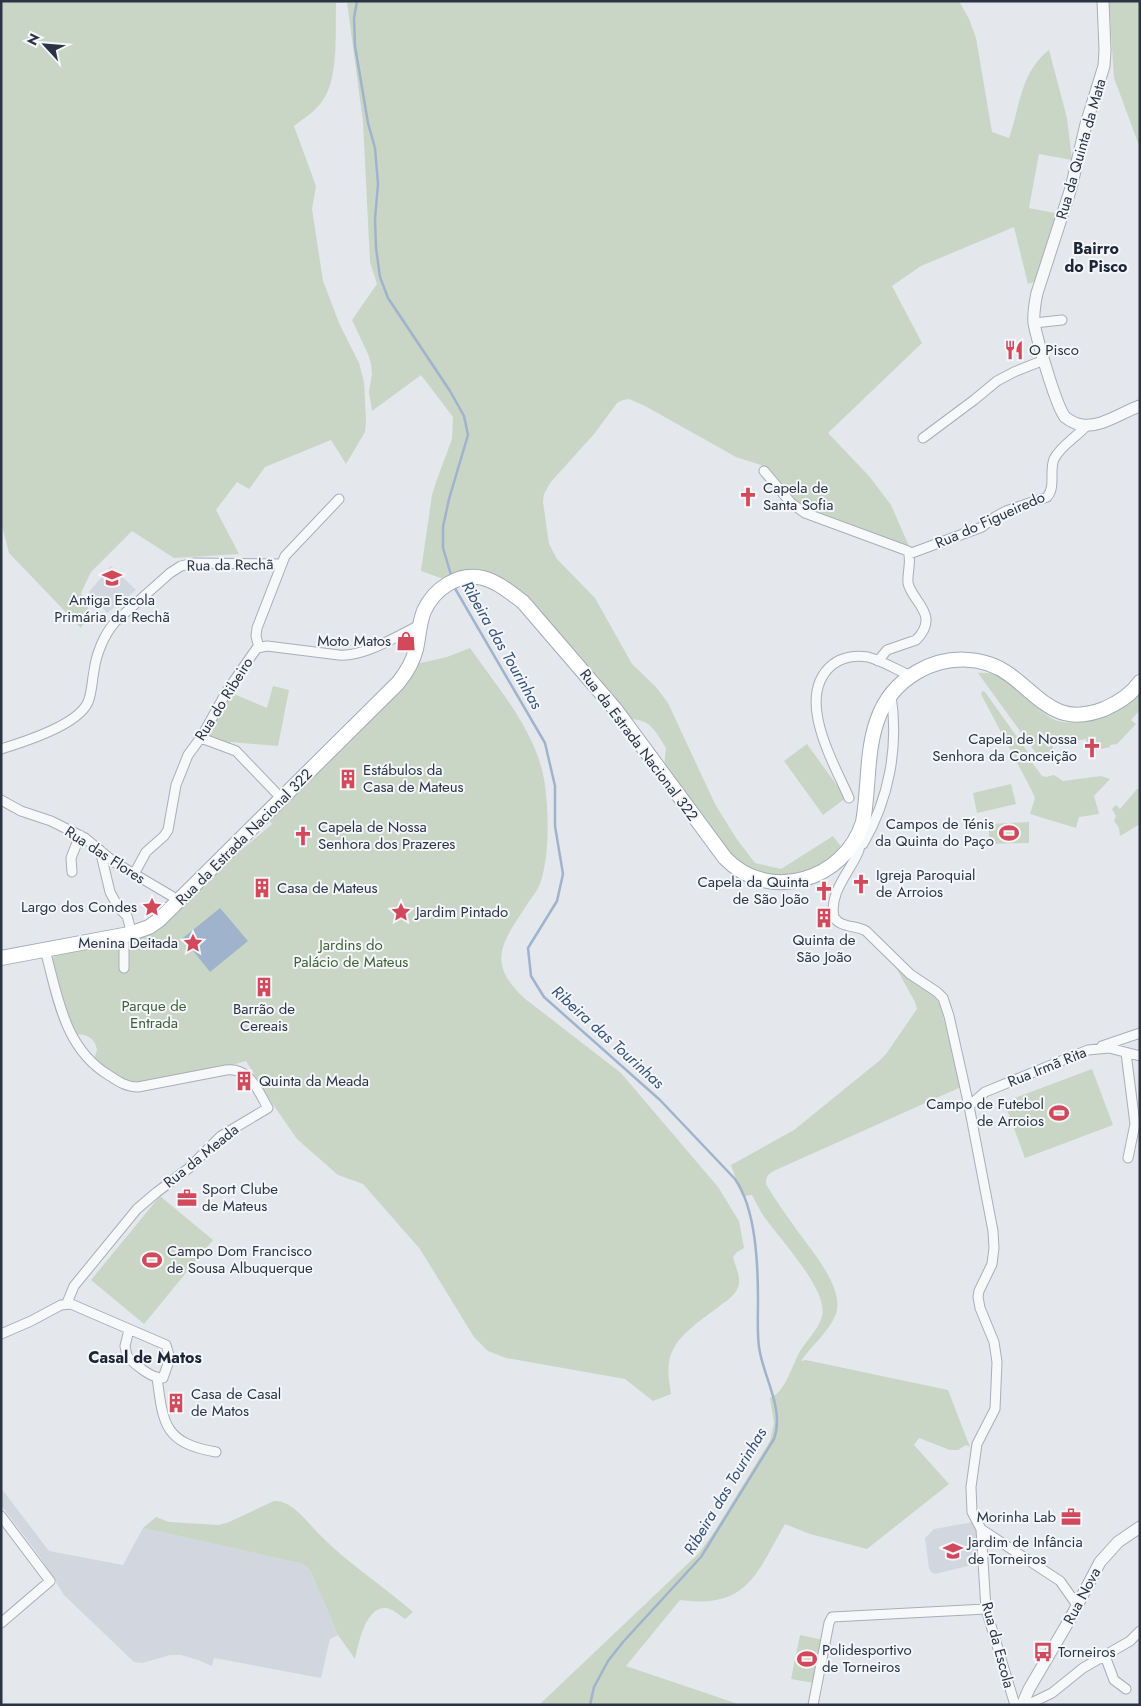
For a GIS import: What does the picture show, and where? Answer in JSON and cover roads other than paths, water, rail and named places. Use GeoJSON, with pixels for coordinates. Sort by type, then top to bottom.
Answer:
{"type":"FeatureCollection","features":[{"type":"Feature","properties":{"kind":"main road","name":"Rua da Estrada Nacional 322"},"geometry":{"type":"LineString","coordinates":[[1,958],[128,935],[154,925],[398,683],[413,658],[424,611],[431,599],[451,582],[472,577],[488,580],[510,592],[526,606],[615,709],[728,861],[742,872],[762,880],[776,882],[798,881],[814,877],[844,856],[861,829],[874,730],[881,711],[890,695],[906,680],[926,667],[943,661],[959,659],[977,661],[996,667],[1008,674],[1044,704],[1053,709],[1079,714],[1098,711],[1118,702],[1131,693],[1140,682]]}},
{"type":"Feature","properties":{"kind":"street","name":"Rua da Quinta da Mata"},"geometry":{"type":"LineString","coordinates":[[1087,425],[1074,422],[1064,415],[1044,360],[1034,323],[1034,308],[1071,188],[1086,124],[1104,66],[1103,1]]}},
{"type":"Feature","properties":{"kind":"street"},"geometry":{"type":"LineString","coordinates":[[1034,323],[1062,320]]}},
{"type":"Feature","properties":{"kind":"street"},"geometry":{"type":"LineString","coordinates":[[923,438],[997,381],[1044,360]]}},
{"type":"Feature","properties":{"kind":"street"},"geometry":{"type":"LineString","coordinates":[[1087,425],[1097,424],[1140,406]]}},
{"type":"Feature","properties":{"kind":"street","name":"Rua do Figueiredo"},"geometry":{"type":"LineString","coordinates":[[910,554],[982,527],[1006,511],[1047,497],[1051,491],[1052,464],[1056,456],[1087,425]]}},
{"type":"Feature","properties":{"kind":"street"},"geometry":{"type":"LineString","coordinates":[[764,471],[791,503],[805,513],[905,548],[910,554],[909,586],[924,609],[925,624],[916,640],[888,650],[878,660]]}},
{"type":"Feature","properties":{"kind":"street"},"geometry":{"type":"LineString","coordinates":[[259,648],[256,636],[257,628],[282,564],[289,551],[339,499]]}},
{"type":"Feature","properties":{"kind":"street","name":"Rua da Rechã"},"geometry":{"type":"LineString","coordinates":[[1,748],[49,732],[83,710],[90,695],[98,655],[109,630],[115,622],[177,567],[194,563],[282,564]]}},
{"type":"Feature","properties":{"kind":"street","name":"Rua do Ribeiro"},"geometry":{"type":"LineString","coordinates":[[134,874],[146,852],[168,830],[178,778],[188,755],[201,738],[253,652],[259,648],[272,646],[351,655],[373,648],[420,625]]}},
{"type":"Feature","properties":{"kind":"street"},"geometry":{"type":"LineString","coordinates":[[849,798],[821,731],[816,710],[816,692],[826,671],[840,660],[860,656],[878,660],[906,680]]}},
{"type":"Feature","properties":{"kind":"street"},"geometry":{"type":"LineString","coordinates":[[890,667],[906,680]]}},
{"type":"Feature","properties":{"kind":"street"},"geometry":{"type":"LineString","coordinates":[[890,695],[893,738],[887,790],[877,818],[836,895],[833,904],[834,917],[840,923],[858,926],[866,931],[910,974],[943,998],[949,1016],[969,1106],[993,1239],[992,1264],[979,1291],[978,1303],[994,1342],[997,1355],[995,1409],[976,1447],[970,1491],[972,1512],[981,1529],[1060,1581],[1076,1605]]}},
{"type":"Feature","properties":{"kind":"street"},"geometry":{"type":"LineString","coordinates":[[201,738],[236,751],[282,799]]}},
{"type":"Feature","properties":{"kind":"street","name":"Rua das Flores"},"geometry":{"type":"LineString","coordinates":[[1,800],[21,811],[51,821],[80,835],[109,858],[180,901]]}},
{"type":"Feature","properties":{"kind":"street"},"geometry":{"type":"LineString","coordinates":[[859,850],[862,838],[861,829]]}},
{"type":"Feature","properties":{"kind":"street"},"geometry":{"type":"LineString","coordinates":[[72,872],[71,858],[80,835]]}},
{"type":"Feature","properties":{"kind":"street"},"geometry":{"type":"LineString","coordinates":[[100,850],[110,891],[118,907],[127,916],[128,935],[124,968]]}},
{"type":"Feature","properties":{"kind":"street","name":"Rua da Meada"},"geometry":{"type":"LineString","coordinates":[[45,950],[71,1036],[84,1056],[103,1072],[120,1082],[138,1087],[229,1070],[238,1070],[250,1079],[268,1108],[221,1136],[189,1168],[137,1209],[74,1286],[67,1303]]}},
{"type":"Feature","properties":{"kind":"street"},"geometry":{"type":"LineString","coordinates":[[1095,1048],[1140,1033]]}},
{"type":"Feature","properties":{"kind":"street","name":"Rua Irmã Rita"},"geometry":{"type":"LineString","coordinates":[[985,1092],[1095,1048],[1109,1048],[1140,1056]]}},
{"type":"Feature","properties":{"kind":"street"},"geometry":{"type":"LineString","coordinates":[[1126,1053],[1138,1124],[1128,1158]]}},
{"type":"Feature","properties":{"kind":"street"},"geometry":{"type":"LineString","coordinates":[[965,1089],[985,1092]]}},
{"type":"Feature","properties":{"kind":"street"},"geometry":{"type":"LineString","coordinates":[[969,1106],[985,1092]]}},
{"type":"Feature","properties":{"kind":"street"},"geometry":{"type":"LineString","coordinates":[[1,1334],[67,1303],[73,1304],[129,1330],[161,1342],[168,1347],[170,1358],[166,1374],[162,1379],[127,1356],[125,1346],[129,1330]]}},
{"type":"Feature","properties":{"kind":"street"},"geometry":{"type":"LineString","coordinates":[[157,1377],[162,1415],[171,1431],[186,1444],[216,1452]]}},
{"type":"Feature","properties":{"kind":"street"},"geometry":{"type":"LineString","coordinates":[[1,1516],[50,1581],[1,1623]]}},
{"type":"Feature","properties":{"kind":"street","name":"Rua Nova"},"geometry":{"type":"LineString","coordinates":[[1022,1705],[1036,1676],[1105,1556],[1118,1542],[1140,1527]]}},
{"type":"Feature","properties":{"kind":"street","name":"Rua da Escola"},"geometry":{"type":"LineString","coordinates":[[981,1529],[986,1609],[1015,1705]]}},
{"type":"Feature","properties":{"kind":"street"},"geometry":{"type":"LineString","coordinates":[[813,1705],[829,1623],[832,1617],[986,1609]]}},
{"type":"Feature","properties":{"kind":"street"},"geometry":{"type":"LineString","coordinates":[[1027,1705],[1052,1693],[1079,1671],[1130,1641],[1140,1631]]}},
{"type":"Feature","properties":{"kind":"street"},"geometry":{"type":"LineString","coordinates":[[1104,1656],[1114,1680],[1126,1689]]}},
{"type":"Feature","properties":{"kind":"water"},"geometry":{"type":"Polygon","coordinates":[[[220,908],[248,941],[210,972],[183,938],[220,908]]]}},
{"type":"Feature","properties":{"kind":"waterway","name":"Ribeira das Tourinhas"},"geometry":{"type":"LineString","coordinates":[[357,1],[354,18],[355,46],[368,123],[375,148],[378,184],[375,219],[376,248],[380,277],[388,298],[450,391],[464,416],[468,435],[449,499],[443,527],[443,548],[452,578]]}},
{"type":"Feature","properties":{"kind":"waterway","name":"Ribeira das Tourinhas"},"geometry":{"type":"LineString","coordinates":[[453,585],[545,743],[555,786],[555,826],[563,874],[557,901],[528,948],[531,976],[544,997],[660,1100],[735,1179],[742,1191],[752,1221],[756,1254],[759,1347],[777,1416],[777,1428],[774,1439],[701,1557],[608,1661],[594,1687],[590,1705]]}},
{"type":"Feature","properties":{"kind":"place","name":"O Pisco"},"geometry":{"type":"Point","coordinates":[1014,350]}},
{"type":"Feature","properties":{"kind":"place","name":"Capela de Santa Sofia"},"geometry":{"type":"Point","coordinates":[748,497]}},
{"type":"Feature","properties":{"kind":"place","name":"Antiga Escola Primária da Rechã"},"geometry":{"type":"Point","coordinates":[112,578]}},
{"type":"Feature","properties":{"kind":"place","name":"Moto Matos"},"geometry":{"type":"Point","coordinates":[406,641]}},
{"type":"Feature","properties":{"kind":"place","name":"Capela de Nossa Senhora da Conceição"},"geometry":{"type":"Point","coordinates":[1092,748]}},
{"type":"Feature","properties":{"kind":"place","name":"Estábulos da Casa de Mateus"},"geometry":{"type":"Point","coordinates":[348,779]}},
{"type":"Feature","properties":{"kind":"place","name":"Campos de Ténis da Quinta do Paço"},"geometry":{"type":"Point","coordinates":[1009,833]}},
{"type":"Feature","properties":{"kind":"place","name":"Capela de Nossa Senhora dos Prazeres"},"geometry":{"type":"Point","coordinates":[303,836]}},
{"type":"Feature","properties":{"kind":"place","name":"Igreja Paroquial de Arroios"},"geometry":{"type":"Point","coordinates":[861,884]}},
{"type":"Feature","properties":{"kind":"place","name":"Casa de Mateus"},"geometry":{"type":"Point","coordinates":[262,888]}},
{"type":"Feature","properties":{"kind":"place","name":"Capela da Quinta de São João"},"geometry":{"type":"Point","coordinates":[824,891]}},
{"type":"Feature","properties":{"kind":"place","name":"Largo dos Condes"},"geometry":{"type":"Point","coordinates":[152,907]}},
{"type":"Feature","properties":{"kind":"place","name":"Jardim Pintado"},"geometry":{"type":"Point","coordinates":[401,912]}},
{"type":"Feature","properties":{"kind":"place","name":"Quinta de São João"},"geometry":{"type":"Point","coordinates":[824,918]}},
{"type":"Feature","properties":{"kind":"place","name":"Menina Deitada"},"geometry":{"type":"Point","coordinates":[193,943]}},
{"type":"Feature","properties":{"kind":"place","name":"Barrão de Cereais"},"geometry":{"type":"Point","coordinates":[264,987]}},
{"type":"Feature","properties":{"kind":"place","name":"Quinta da Meada"},"geometry":{"type":"Point","coordinates":[244,1081]}},
{"type":"Feature","properties":{"kind":"place","name":"Campo de Futebol de Arroios"},"geometry":{"type":"Point","coordinates":[1059,1113]}},
{"type":"Feature","properties":{"kind":"place","name":"Sport Clube de Mateus"},"geometry":{"type":"Point","coordinates":[187,1198]}},
{"type":"Feature","properties":{"kind":"place","name":"Campo Dom Francisco de Sousa Albuquerque"},"geometry":{"type":"Point","coordinates":[152,1260]}},
{"type":"Feature","properties":{"kind":"place","name":"Casa de Casal de Matos"},"geometry":{"type":"Point","coordinates":[176,1403]}},
{"type":"Feature","properties":{"kind":"place","name":"Morinha Lab"},"geometry":{"type":"Point","coordinates":[1071,1517]}},
{"type":"Feature","properties":{"kind":"place","name":"Jardim de Infância de Torneiros"},"geometry":{"type":"Point","coordinates":[953,1551]}},
{"type":"Feature","properties":{"kind":"place","name":"Torneiros"},"geometry":{"type":"Point","coordinates":[1043,1652]}},
{"type":"Feature","properties":{"kind":"place","name":"Polidesportivo de Torneiros"},"geometry":{"type":"Point","coordinates":[807,1659]}},
{"type":"Feature","properties":{"kind":"district","name":"Bairro do Pisco"},"geometry":{"type":"Point","coordinates":[1096,257]}},
{"type":"Feature","properties":{"kind":"district","name":"Casal de Matos"},"geometry":{"type":"Point","coordinates":[145,1357]}},
{"type":"Feature","properties":{"kind":"park label","name":"Jardins do Palácio de Mateus"},"geometry":{"type":"Point","coordinates":[351,954]}},
{"type":"Feature","properties":{"kind":"park label","name":"Parque de Entrada"},"geometry":{"type":"Point","coordinates":[154,1014]}}]}
